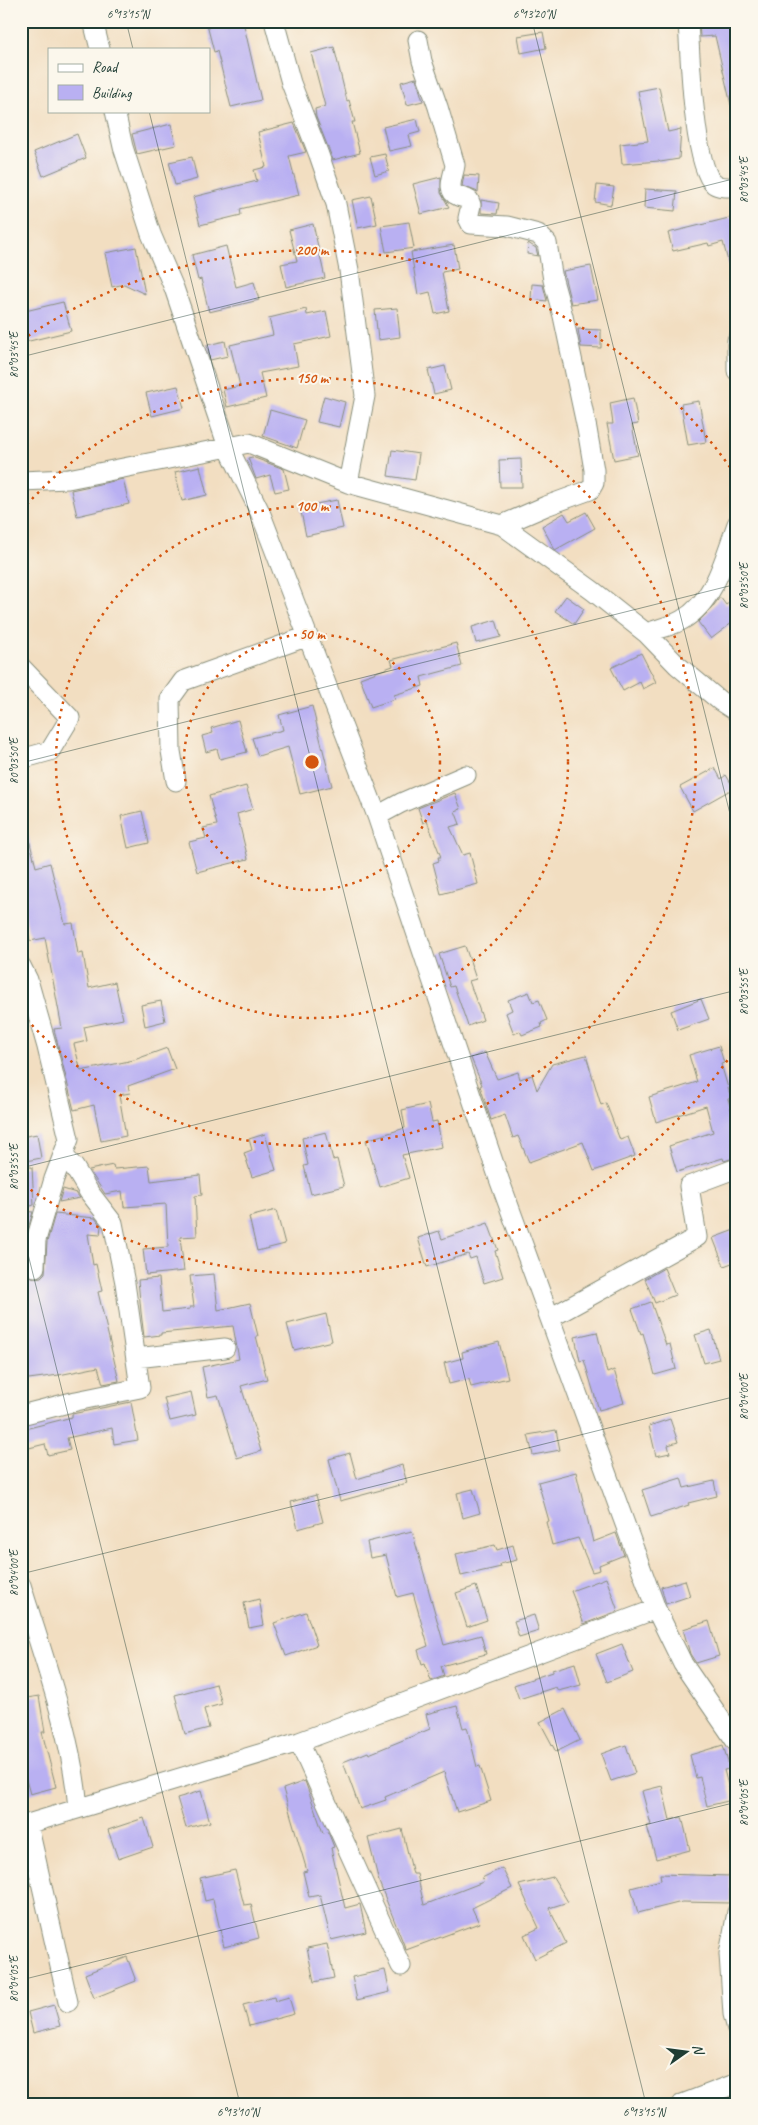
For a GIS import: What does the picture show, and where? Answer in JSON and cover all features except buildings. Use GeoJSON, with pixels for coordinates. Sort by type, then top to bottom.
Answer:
{"type":"FeatureCollection","features":[{"type":"Feature","properties":{"kind":"street"},"geometry":{"type":"LineString","coordinates":[[93,21],[100,48]]}},
{"type":"Feature","properties":{"kind":"street"},"geometry":{"type":"LineString","coordinates":[[274,21],[291,83],[336,204],[349,270],[365,396],[348,483]]}},
{"type":"Feature","properties":{"kind":"street"},"geometry":{"type":"LineString","coordinates":[[688,21],[694,109],[706,169],[713,183],[720,187],[737,187]]}},
{"type":"Feature","properties":{"kind":"street"},"geometry":{"type":"LineString","coordinates":[[418,40],[422,61],[455,165],[450,183],[452,191],[456,195],[470,200],[468,218],[471,224],[496,224],[538,234],[547,243],[553,280],[563,316],[587,429],[594,470],[594,483],[590,490],[546,506],[502,526]]}},
{"type":"Feature","properties":{"kind":"street"},"geometry":{"type":"LineString","coordinates":[[114,112],[123,147],[151,234],[174,288],[228,447],[260,512],[377,816],[499,1178],[656,1609],[683,1664],[737,1743]]}},
{"type":"Feature","properties":{"kind":"street"},"geometry":{"type":"LineString","coordinates":[[737,340],[737,371]]}},
{"type":"Feature","properties":{"kind":"street"},"geometry":{"type":"LineString","coordinates":[[21,481],[68,479],[249,443],[348,483],[502,526],[593,591],[646,633],[677,665],[720,701],[737,712]]}},
{"type":"Feature","properties":{"kind":"street"},"geometry":{"type":"LineString","coordinates":[[646,633],[682,620],[702,604],[722,568],[737,524]]}},
{"type":"Feature","properties":{"kind":"street"},"geometry":{"type":"LineString","coordinates":[[176,781],[171,751],[170,698],[183,681],[308,636]]}},
{"type":"Feature","properties":{"kind":"street"},"geometry":{"type":"LineString","coordinates":[[21,667],[70,718],[50,751],[21,759]]}},
{"type":"Feature","properties":{"kind":"street"},"geometry":{"type":"LineString","coordinates":[[377,816],[409,799],[466,775]]}},
{"type":"Feature","properties":{"kind":"street"},"geometry":{"type":"LineString","coordinates":[[21,966],[28,980],[47,1047],[69,1139],[54,1178],[36,1240],[35,1268]]}},
{"type":"Feature","properties":{"kind":"street"},"geometry":{"type":"LineString","coordinates":[[21,1415],[140,1388],[114,1223],[89,1192],[74,1167],[63,1155]]}},
{"type":"Feature","properties":{"kind":"street"},"geometry":{"type":"LineString","coordinates":[[550,1318],[697,1237],[689,1186],[737,1168]]}},
{"type":"Feature","properties":{"kind":"street"},"geometry":{"type":"LineString","coordinates":[[136,1358],[225,1348]]}},
{"type":"Feature","properties":{"kind":"street"},"geometry":{"type":"LineString","coordinates":[[21,1585],[52,1689],[75,1776],[78,1808]]}},
{"type":"Feature","properties":{"kind":"street"},"geometry":{"type":"LineString","coordinates":[[68,2002],[25,1825],[299,1742],[656,1609]]}},
{"type":"Feature","properties":{"kind":"street"},"geometry":{"type":"LineString","coordinates":[[299,1742],[401,1966]]}},
{"type":"Feature","properties":{"kind":"street"},"geometry":{"type":"LineString","coordinates":[[737,1912],[729,1954],[733,2014],[737,2029]]}},
{"type":"Feature","properties":{"kind":"street"},"geometry":{"type":"LineString","coordinates":[[682,2104],[737,2083]]}}]}
